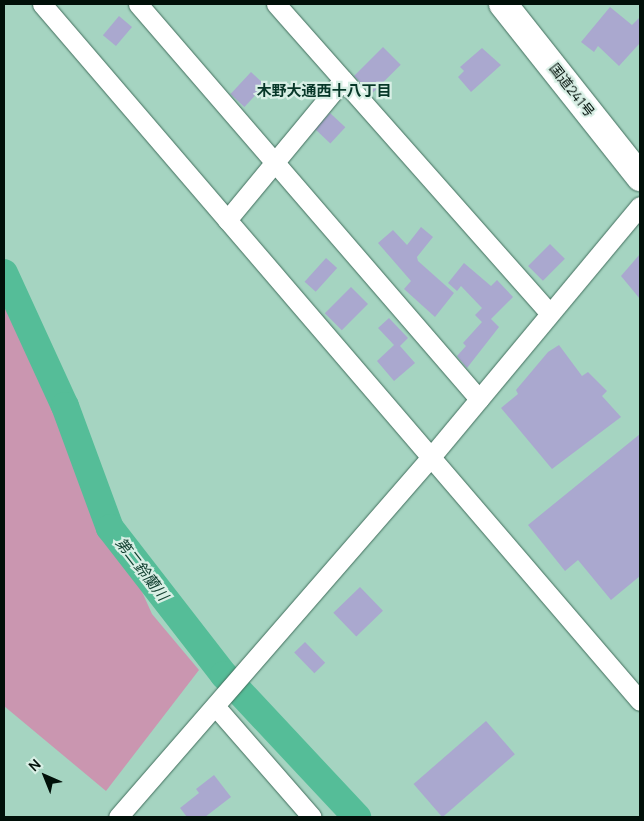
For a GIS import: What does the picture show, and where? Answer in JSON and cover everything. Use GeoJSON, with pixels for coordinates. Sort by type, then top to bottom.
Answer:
{"type":"FeatureCollection","features":[{"type":"Feature","properties":{"kind":"highway","name":"国道241号"},"geometry":{"type":"LineString","coordinates":[[503,4],[640,177]]}},
{"type":"Feature","properties":{"kind":"street"},"geometry":{"type":"LineString","coordinates":[[42,4],[640,702]]}},
{"type":"Feature","properties":{"kind":"street"},"geometry":{"type":"LineString","coordinates":[[138,4],[479,399]]}},
{"type":"Feature","properties":{"kind":"street"},"geometry":{"type":"LineString","coordinates":[[276,4],[550,313]]}},
{"type":"Feature","properties":{"kind":"street"},"geometry":{"type":"LineString","coordinates":[[227,220],[343,80]]}},
{"type":"Feature","properties":{"kind":"street"},"geometry":{"type":"LineString","coordinates":[[118,817],[430,458],[640,206]]}},
{"type":"Feature","properties":{"kind":"street"},"geometry":{"type":"LineString","coordinates":[[219,701],[312,817]]}},
{"type":"Feature","properties":{"kind":"shaded area"},"geometry":{"type":"Polygon","coordinates":[[[4,283],[152,614],[199,670],[106,791],[4,706],[4,283]]]}},
{"type":"Feature","properties":{"kind":"building"},"geometry":{"type":"Polygon","coordinates":[[[610,7],[632,25],[640,17],[640,43],[619,66],[598,46],[594,52],[581,42],[610,7]]]}},
{"type":"Feature","properties":{"kind":"building"},"geometry":{"type":"Polygon","coordinates":[[[119,16],[132,27],[116,46],[103,35],[119,16]]]}},
{"type":"Feature","properties":{"kind":"building"},"geometry":{"type":"Polygon","coordinates":[[[383,47],[401,65],[372,94],[354,76],[383,47]]]}},
{"type":"Feature","properties":{"kind":"building"},"geometry":{"type":"Polygon","coordinates":[[[482,48],[501,65],[471,92],[458,77],[464,71],[460,67],[482,48]]]}},
{"type":"Feature","properties":{"kind":"building"},"geometry":{"type":"Polygon","coordinates":[[[251,72],[265,85],[244,107],[231,94],[251,72]]]}},
{"type":"Feature","properties":{"kind":"building"},"geometry":{"type":"Polygon","coordinates":[[[330,113],[345,127],[330,143],[315,129],[330,113]]]}},
{"type":"Feature","properties":{"kind":"building"},"geometry":{"type":"Polygon","coordinates":[[[421,227],[433,237],[417,257],[418,261],[454,293],[435,317],[404,289],[411,281],[378,243],[393,230],[407,245],[421,227]]]}},
{"type":"Feature","properties":{"kind":"building"},"geometry":{"type":"Polygon","coordinates":[[[550,244],[565,259],[543,281],[528,266],[550,244]]]}},
{"type":"Feature","properties":{"kind":"building"},"geometry":{"type":"Polygon","coordinates":[[[640,254],[640,299],[621,276],[640,254]]]}},
{"type":"Feature","properties":{"kind":"building"},"geometry":{"type":"Polygon","coordinates":[[[326,258],[337,268],[316,292],[305,282],[326,258]]]}},
{"type":"Feature","properties":{"kind":"building"},"geometry":{"type":"Polygon","coordinates":[[[464,263],[491,286],[497,280],[513,297],[491,319],[499,327],[467,368],[457,356],[466,346],[463,343],[482,322],[475,315],[482,308],[461,286],[457,291],[448,283],[464,263]]]}},
{"type":"Feature","properties":{"kind":"building"},"geometry":{"type":"Polygon","coordinates":[[[351,287],[368,304],[342,330],[325,313],[351,287]]]}},
{"type":"Feature","properties":{"kind":"building"},"geometry":{"type":"Polygon","coordinates":[[[389,318],[408,338],[400,346],[415,363],[394,381],[377,361],[394,345],[378,328],[389,318]]]}},
{"type":"Feature","properties":{"kind":"building"},"geometry":{"type":"Polygon","coordinates":[[[559,345],[582,376],[588,372],[607,391],[602,396],[621,417],[552,469],[501,408],[518,394],[516,390],[548,352],[559,345]]]}},
{"type":"Feature","properties":{"kind":"building"},"geometry":{"type":"Polygon","coordinates":[[[640,434],[640,576],[611,600],[578,560],[565,571],[528,525],[640,434]]]}},
{"type":"Feature","properties":{"kind":"building"},"geometry":{"type":"Polygon","coordinates":[[[360,587],[383,611],[356,636],[333,613],[360,587]]]}},
{"type":"Feature","properties":{"kind":"building"},"geometry":{"type":"Polygon","coordinates":[[[305,642],[325,663],[314,673],[294,652],[305,642]]]}},
{"type":"Feature","properties":{"kind":"building"},"geometry":{"type":"Polygon","coordinates":[[[486,721],[515,754],[443,817],[414,784],[486,721]]]}},
{"type":"Feature","properties":{"kind":"building"},"geometry":{"type":"Polygon","coordinates":[[[214,775],[231,797],[205,817],[187,817],[180,808],[199,793],[196,789],[214,775]]]}},
{"type":"Feature","properties":{"kind":"waterway","name":"第二鈴蘭川"},"geometry":{"type":"LineString","coordinates":[[4,273],[65,406],[110,528],[224,675],[357,817]]}},
{"type":"Feature","properties":{"kind":"district","name":"木野大通西十八丁目"},"geometry":{"type":"Point","coordinates":[324,91]}}]}
